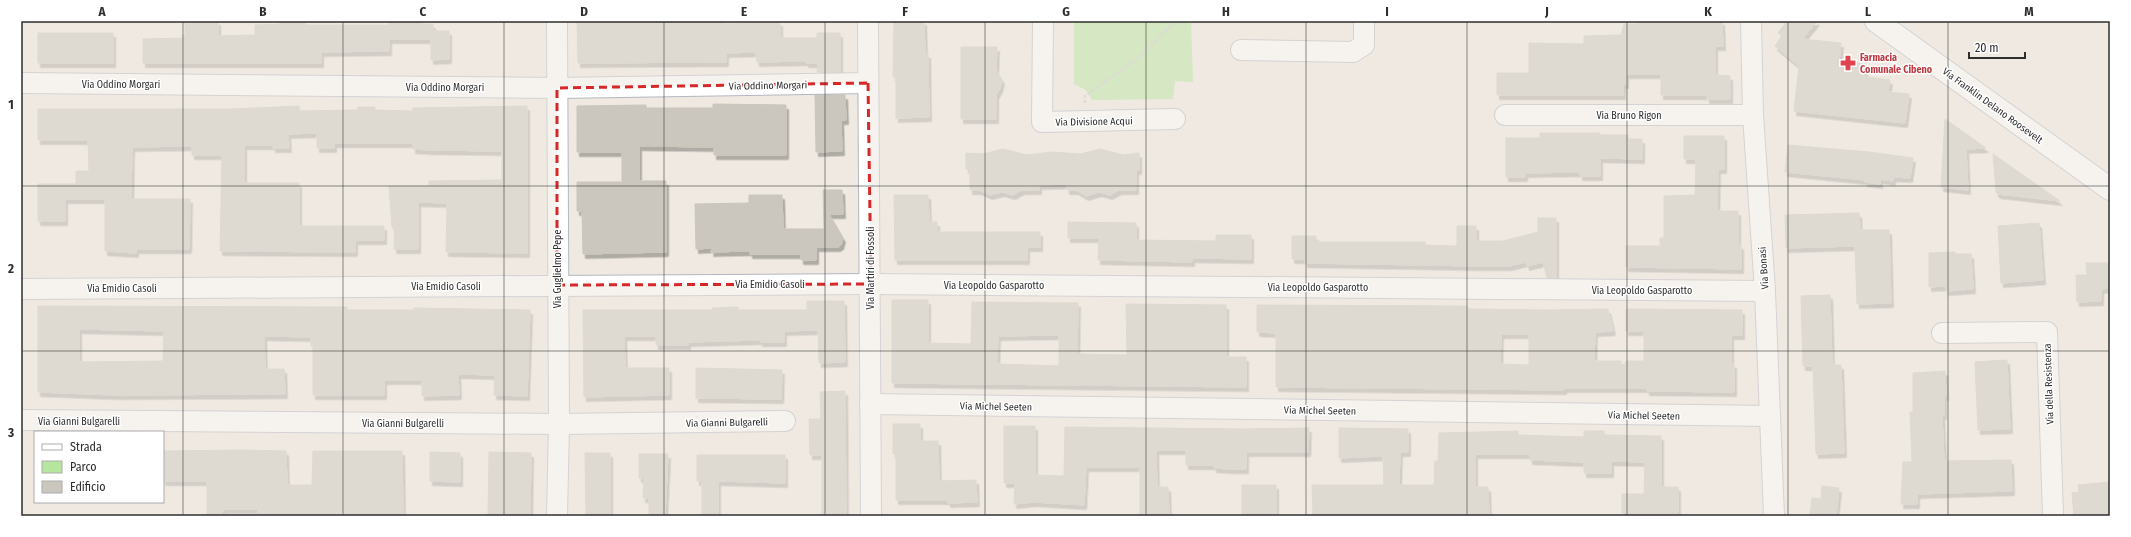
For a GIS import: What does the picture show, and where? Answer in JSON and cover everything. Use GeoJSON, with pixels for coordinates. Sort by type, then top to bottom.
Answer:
{"type":"FeatureCollection","features":[{"type":"Feature","properties":{"kind":"main road","name":"Via Franklin Delano Roosevelt"},"geometry":{"type":"LineString","coordinates":[[1876,21],[2110,189]]}},
{"type":"Feature","properties":{"kind":"street","name":"Via Guglielmo Pepe"},"geometry":{"type":"LineString","coordinates":[[557,21],[557,285],[559,424],[557,516]]}},
{"type":"Feature","properties":{"kind":"street","name":"Via Martiri di Fossoli"},"geometry":{"type":"LineString","coordinates":[[868,21],[871,284],[871,516]]}},
{"type":"Feature","properties":{"kind":"street","name":"Via Divisione Acqui"},"geometry":{"type":"LineString","coordinates":[[1044,21],[1042,122],[1175,119]]}},
{"type":"Feature","properties":{"kind":"street"},"geometry":{"type":"LineString","coordinates":[[1241,50],[1353,52],[1364,45],[1364,21]]}},
{"type":"Feature","properties":{"kind":"street","name":"Via Bonasi"},"geometry":{"type":"LineString","coordinates":[[1751,21],[1753,115],[1765,291],[1774,516]]}},
{"type":"Feature","properties":{"kind":"street","name":"Via Oddino Morgari"},"geometry":{"type":"LineString","coordinates":[[21,83],[557,88],[868,83]]}},
{"type":"Feature","properties":{"kind":"street","name":"Via Bruno Rigon"},"geometry":{"type":"LineString","coordinates":[[1505,115],[1753,115]]}},
{"type":"Feature","properties":{"kind":"street","name":"Via Emidio Casoli"},"geometry":{"type":"LineString","coordinates":[[21,289],[871,284]]}},
{"type":"Feature","properties":{"kind":"street","name":"Via Leopoldo Gasparotto"},"geometry":{"type":"LineString","coordinates":[[871,284],[1765,291]]}},
{"type":"Feature","properties":{"kind":"street","name":"Via della Resistenza"},"geometry":{"type":"LineString","coordinates":[[1942,333],[2047,332],[2053,516]]}},
{"type":"Feature","properties":{"kind":"street","name":"Via Michel Seeten"},"geometry":{"type":"LineString","coordinates":[[870,404],[1770,416]]}},
{"type":"Feature","properties":{"kind":"street","name":"Via Gianni Bulgarelli"},"geometry":{"type":"LineString","coordinates":[[21,420],[559,424],[785,421]]}},
{"type":"Feature","properties":{"kind":"path"},"geometry":{"type":"LineString","coordinates":[[1086,121],[1085,96],[1138,58],[1176,21]]}},
{"type":"Feature","properties":{"kind":"highlighted area"},"geometry":{"type":"Polygon","coordinates":[[[868,83],[871,284],[557,285],[557,88],[868,83]]]}},
{"type":"Feature","properties":{"kind":"green space"},"geometry":{"type":"Polygon","coordinates":[[[1074,21],[1191,21],[1193,82],[1175,81],[1173,99],[1092,100],[1086,90],[1074,84],[1074,21]]]}},
{"type":"Feature","properties":{"kind":"building"},"geometry":{"type":"Polygon","coordinates":[[[195,21],[218,21],[218,36],[255,35],[255,25],[280,24],[280,21],[305,21],[305,25],[389,25],[389,21],[422,21],[422,24],[433,24],[433,31],[449,31],[449,59],[431,60],[431,39],[389,39],[389,51],[321,52],[321,63],[143,63],[143,39],[183,38],[183,35],[185,35],[185,23],[194,23],[195,21]]]}},
{"type":"Feature","properties":{"kind":"building"},"geometry":{"type":"Polygon","coordinates":[[[577,21],[687,21],[687,23],[726,22],[726,24],[780,22],[780,38],[817,38],[817,33],[840,33],[840,72],[817,72],[818,63],[806,63],[806,61],[757,62],[756,52],[726,53],[726,62],[578,63],[577,21]]]}},
{"type":"Feature","properties":{"kind":"building"},"geometry":{"type":"Polygon","coordinates":[[[894,21],[924,21],[925,54],[928,54],[929,117],[896,118],[896,77],[893,77],[894,21]]]}},
{"type":"Feature","properties":{"kind":"building"},"geometry":{"type":"Polygon","coordinates":[[[1638,21],[1722,21],[1723,46],[1715,46],[1715,75],[1730,76],[1730,99],[1707,99],[1707,95],[1661,95],[1661,74],[1626,74],[1626,84],[1623,84],[1623,95],[1497,95],[1497,73],[1529,73],[1529,43],[1584,44],[1584,36],[1621,35],[1624,24],[1638,24],[1638,21]]]}},
{"type":"Feature","properties":{"kind":"building"},"geometry":{"type":"Polygon","coordinates":[[[1787,21],[1817,21],[1802,39],[1841,43],[1839,62],[1866,64],[1865,77],[1890,80],[1888,92],[1909,94],[1905,123],[1794,111],[1799,66],[1775,46],[1782,36],[1778,33],[1787,21]]]}},
{"type":"Feature","properties":{"kind":"building"},"geometry":{"type":"Polygon","coordinates":[[[38,33],[113,33],[113,63],[38,63],[38,33]]]}},
{"type":"Feature","properties":{"kind":"building"},"geometry":{"type":"Polygon","coordinates":[[[961,47],[997,47],[996,70],[1002,80],[996,95],[996,119],[961,119],[961,47]]]}},
{"type":"Feature","properties":{"kind":"building"},"geometry":{"type":"Polygon","coordinates":[[[815,95],[845,95],[846,120],[841,120],[842,151],[816,152],[815,95]]]}},
{"type":"Feature","properties":{"kind":"building"},"geometry":{"type":"Polygon","coordinates":[[[713,104],[786,105],[786,155],[714,155],[714,147],[639,146],[639,181],[666,181],[666,252],[583,254],[582,211],[577,211],[577,182],[622,182],[622,152],[577,152],[577,106],[646,105],[646,108],[713,108],[713,104]]]}},
{"type":"Feature","properties":{"kind":"building"},"geometry":{"type":"Polygon","coordinates":[[[299,106],[299,111],[358,110],[358,107],[375,107],[375,110],[413,111],[413,108],[527,106],[527,253],[446,252],[447,203],[418,202],[418,249],[394,249],[395,228],[392,228],[389,186],[429,186],[429,181],[502,180],[502,151],[413,149],[413,143],[334,143],[334,148],[317,148],[317,133],[288,134],[289,148],[273,148],[273,145],[244,145],[244,183],[299,183],[299,226],[384,226],[384,240],[355,240],[355,252],[220,251],[222,155],[192,155],[192,146],[132,147],[131,199],[190,199],[189,249],[136,249],[136,253],[105,251],[105,199],[65,199],[65,221],[38,221],[38,184],[76,184],[76,171],[89,171],[88,140],[38,140],[38,109],[232,109],[299,106]]]}},
{"type":"Feature","properties":{"kind":"building"},"geometry":{"type":"Polygon","coordinates":[[[1945,119],[1986,148],[1966,149],[1968,190],[1941,187],[1945,119]]]}},
{"type":"Feature","properties":{"kind":"building"},"geometry":{"type":"Polygon","coordinates":[[[1540,133],[1600,133],[1600,135],[1628,135],[1628,139],[1642,139],[1642,159],[1600,158],[1600,176],[1580,176],[1580,172],[1525,173],[1525,177],[1506,177],[1506,138],[1540,138],[1540,133]]]}},
{"type":"Feature","properties":{"kind":"building"},"geometry":{"type":"Polygon","coordinates":[[[1684,136],[1724,136],[1724,169],[1718,169],[1717,211],[1738,211],[1738,245],[1741,245],[1741,269],[1626,267],[1626,246],[1660,246],[1660,238],[1664,238],[1664,196],[1695,195],[1696,159],[1684,159],[1684,136]]]}},
{"type":"Feature","properties":{"kind":"building"},"geometry":{"type":"Polygon","coordinates":[[[1788,145],[1869,152],[1913,158],[1910,178],[1893,177],[1893,181],[1880,179],[1880,184],[1865,182],[1865,180],[1785,172],[1788,145]]]}},
{"type":"Feature","properties":{"kind":"building"},"geometry":{"type":"Polygon","coordinates":[[[1003,149],[1027,155],[1052,152],[1080,154],[1100,149],[1123,155],[1139,153],[1139,170],[1136,170],[1136,190],[1119,190],[1110,195],[1099,192],[1086,196],[1076,190],[1067,190],[1067,184],[1039,185],[1039,190],[1022,190],[1013,195],[1002,192],[990,195],[979,190],[970,190],[970,170],[966,169],[966,153],[983,154],[1003,149]]]}},
{"type":"Feature","properties":{"kind":"building"},"geometry":{"type":"Polygon","coordinates":[[[1993,154],[2060,201],[1998,194],[1996,192],[1993,154]]]}},
{"type":"Feature","properties":{"kind":"building"},"geometry":{"type":"Polygon","coordinates":[[[823,190],[842,190],[843,214],[829,214],[843,238],[841,245],[838,247],[816,247],[816,260],[801,260],[801,254],[750,254],[750,251],[711,252],[712,248],[696,249],[695,204],[749,203],[749,195],[782,195],[783,229],[824,229],[823,190]]]}},
{"type":"Feature","properties":{"kind":"building"},"geometry":{"type":"Polygon","coordinates":[[[894,195],[928,195],[929,222],[937,222],[937,232],[1040,232],[1040,247],[1027,247],[1027,260],[895,260],[894,195]]]}},
{"type":"Feature","properties":{"kind":"building"},"geometry":{"type":"Polygon","coordinates":[[[1859,213],[1860,230],[1889,230],[1891,303],[1857,304],[1855,246],[1786,248],[1785,215],[1859,213]]]}},
{"type":"Feature","properties":{"kind":"building"},"geometry":{"type":"Polygon","coordinates":[[[1538,218],[1556,218],[1556,278],[1547,278],[1543,262],[1527,266],[1526,262],[1509,266],[1479,266],[1305,263],[1305,259],[1292,259],[1292,236],[1316,236],[1316,242],[1425,242],[1425,245],[1457,246],[1457,226],[1476,226],[1476,241],[1503,241],[1538,232],[1538,218]]]}},
{"type":"Feature","properties":{"kind":"building"},"geometry":{"type":"Polygon","coordinates":[[[1068,222],[1136,223],[1136,240],[1216,241],[1216,235],[1251,235],[1251,259],[1192,258],[1192,262],[1098,260],[1099,238],[1068,238],[1068,222]]]}},
{"type":"Feature","properties":{"kind":"building"},"geometry":{"type":"Polygon","coordinates":[[[2039,223],[2043,280],[2001,283],[1998,226],[2039,223]]]}},
{"type":"Feature","properties":{"kind":"building"},"geometry":{"type":"Polygon","coordinates":[[[1955,252],[1955,254],[1971,254],[1973,289],[1946,291],[1946,286],[1929,287],[1929,253],[1955,252]]]}},
{"type":"Feature","properties":{"kind":"building"},"geometry":{"type":"Polygon","coordinates":[[[2086,263],[2110,263],[2110,288],[2101,289],[2101,301],[2077,302],[2076,275],[2087,275],[2086,263]]]}},
{"type":"Feature","properties":{"kind":"building"},"geometry":{"type":"Polygon","coordinates":[[[1830,295],[1832,365],[1841,365],[1844,453],[1816,454],[1813,366],[1803,366],[1801,296],[1830,295]]]}},
{"type":"Feature","properties":{"kind":"building"},"geometry":{"type":"Polygon","coordinates":[[[892,300],[928,300],[928,343],[971,344],[972,302],[1078,303],[1077,354],[1127,355],[1126,304],[1226,305],[1226,357],[1246,357],[1246,387],[892,383],[892,300]],[[1059,335],[998,336],[997,364],[1059,366],[1059,335]]]}},
{"type":"Feature","properties":{"kind":"building"},"geometry":{"type":"Polygon","coordinates":[[[807,301],[844,301],[845,362],[819,363],[818,330],[784,331],[784,342],[760,342],[760,340],[688,342],[688,345],[656,345],[656,336],[624,336],[625,368],[669,368],[669,395],[584,397],[583,310],[713,310],[712,308],[738,307],[738,310],[807,310],[807,301]]]}},
{"type":"Feature","properties":{"kind":"building"},"geometry":{"type":"Polygon","coordinates":[[[1257,305],[1467,306],[1467,308],[1471,309],[1548,310],[1608,309],[1613,331],[1595,332],[1594,361],[1621,361],[1622,365],[1625,364],[1626,361],[1644,361],[1644,331],[1626,331],[1626,309],[1742,310],[1742,335],[1731,335],[1731,364],[1734,364],[1734,392],[1647,391],[1647,388],[1564,388],[1564,390],[1276,387],[1276,333],[1257,332],[1257,305]],[[1501,334],[1500,364],[1529,365],[1529,334],[1501,334]]]}},
{"type":"Feature","properties":{"kind":"building"},"geometry":{"type":"Polygon","coordinates":[[[38,306],[347,307],[347,310],[414,310],[414,308],[530,310],[527,396],[494,395],[495,375],[458,374],[459,395],[422,396],[422,380],[384,380],[384,395],[313,395],[313,346],[311,346],[311,337],[264,336],[265,369],[284,369],[285,394],[114,395],[38,392],[38,306]],[[79,329],[79,362],[163,361],[164,331],[79,329]]]}},
{"type":"Feature","properties":{"kind":"building"},"geometry":{"type":"Polygon","coordinates":[[[2007,360],[2010,429],[1978,430],[1975,362],[2007,360]]]}},
{"type":"Feature","properties":{"kind":"building"},"geometry":{"type":"Polygon","coordinates":[[[696,368],[782,370],[781,399],[696,398],[696,368]]]}},
{"type":"Feature","properties":{"kind":"building"},"geometry":{"type":"Polygon","coordinates":[[[1945,371],[1946,396],[1944,396],[1944,415],[1942,415],[1944,461],[2011,460],[2012,491],[1917,494],[1917,504],[1901,504],[1903,462],[1912,462],[1910,412],[1913,412],[1913,373],[1945,371]]]}},
{"type":"Feature","properties":{"kind":"building"},"geometry":{"type":"Polygon","coordinates":[[[845,391],[846,516],[822,516],[822,455],[810,455],[809,419],[821,419],[820,392],[845,391]]]}},
{"type":"Feature","properties":{"kind":"building"},"geometry":{"type":"Polygon","coordinates":[[[893,424],[920,424],[920,441],[938,441],[939,481],[976,480],[977,502],[948,503],[948,500],[896,500],[896,454],[893,454],[893,424]]]}},
{"type":"Feature","properties":{"kind":"building"},"geometry":{"type":"Polygon","coordinates":[[[1004,426],[1035,426],[1035,475],[1064,476],[1065,427],[1243,429],[1309,428],[1308,452],[1246,452],[1246,469],[1230,469],[1214,468],[1214,465],[1186,465],[1186,450],[1156,450],[1157,487],[1168,487],[1169,516],[1140,516],[1140,467],[1086,467],[1084,505],[1034,502],[1014,504],[1015,483],[1004,483],[1004,426]]]}},
{"type":"Feature","properties":{"kind":"building"},"geometry":{"type":"Polygon","coordinates":[[[1339,428],[1408,429],[1408,452],[1400,452],[1399,485],[1434,485],[1435,461],[1438,461],[1439,433],[1518,431],[1518,435],[1584,437],[1584,431],[1604,431],[1604,435],[1661,436],[1661,487],[1678,487],[1678,513],[1622,513],[1622,494],[1644,494],[1645,462],[1611,461],[1611,473],[1584,473],[1584,462],[1530,460],[1530,454],[1475,454],[1475,487],[1488,487],[1489,516],[1313,516],[1312,485],[1384,485],[1383,456],[1339,458],[1339,428]]]}},
{"type":"Feature","properties":{"kind":"building"},"geometry":{"type":"Polygon","coordinates":[[[164,451],[286,451],[287,485],[312,485],[313,451],[402,451],[403,516],[258,516],[258,509],[223,509],[222,516],[207,516],[207,481],[164,481],[164,451]]]}},
{"type":"Feature","properties":{"kind":"building"},"geometry":{"type":"Polygon","coordinates":[[[430,452],[460,453],[460,482],[430,481],[430,452]]]}},
{"type":"Feature","properties":{"kind":"building"},"geometry":{"type":"Polygon","coordinates":[[[489,452],[531,453],[530,516],[488,516],[489,452]]]}},
{"type":"Feature","properties":{"kind":"building"},"geometry":{"type":"Polygon","coordinates":[[[585,453],[610,453],[610,516],[586,516],[585,453]]]}},
{"type":"Feature","properties":{"kind":"building"},"geometry":{"type":"Polygon","coordinates":[[[639,454],[668,454],[665,516],[649,516],[649,498],[643,498],[644,478],[639,478],[639,454]]]}},
{"type":"Feature","properties":{"kind":"building"},"geometry":{"type":"Polygon","coordinates":[[[697,455],[785,455],[785,483],[718,481],[718,516],[702,516],[702,481],[697,481],[697,455]]]}},
{"type":"Feature","properties":{"kind":"building"},"geometry":{"type":"Polygon","coordinates":[[[2110,482],[2110,516],[2074,516],[2072,493],[2079,492],[2078,485],[2110,482]]]}},
{"type":"Feature","properties":{"kind":"building"},"geometry":{"type":"Polygon","coordinates":[[[1242,485],[1276,485],[1276,516],[1242,516],[1242,485]]]}},
{"type":"Feature","properties":{"kind":"building"},"geometry":{"type":"Polygon","coordinates":[[[1822,486],[1839,488],[1836,516],[1810,516],[1812,498],[1821,499],[1822,486]]]}},
{"type":"Feature","properties":{"kind":"place","name":"Farmacia Comunale Cibeno"},"geometry":{"type":"Point","coordinates":[1848,63]}}]}
